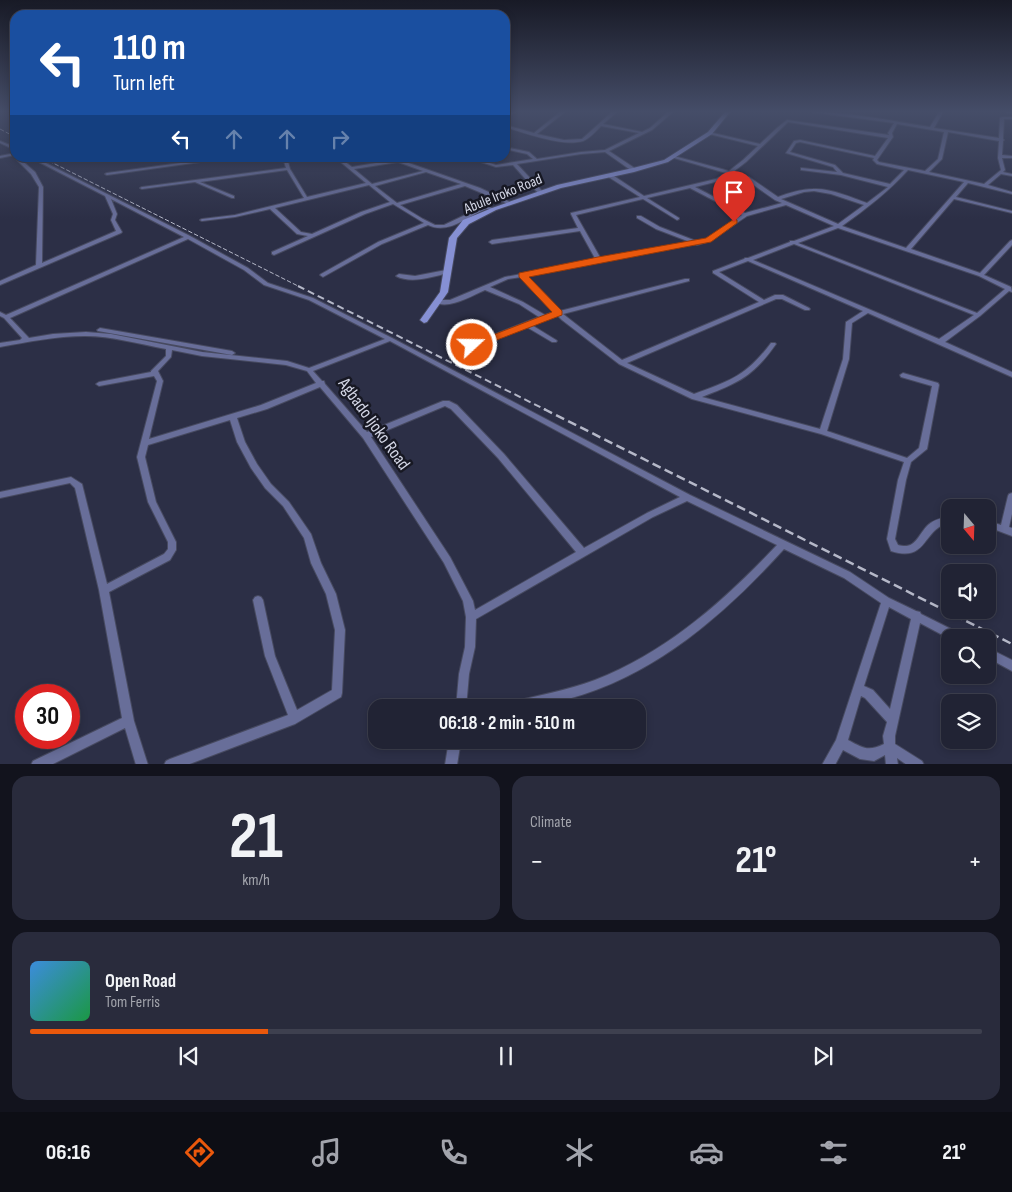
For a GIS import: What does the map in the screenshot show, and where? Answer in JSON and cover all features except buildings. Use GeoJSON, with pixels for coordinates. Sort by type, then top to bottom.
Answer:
{"type":"FeatureCollection","features":[{"type":"Feature","properties":{"kind":"street"},"geometry":{"type":"LineString","coordinates":[[482,162],[494,166],[515,164],[606,152],[614,148]]}},
{"type":"Feature","properties":{"kind":"street","name":"Abule Iroko Road"},"geometry":{"type":"LineString","coordinates":[[424,320],[437,302],[446,283],[446,272],[456,233],[466,222],[494,208],[540,192],[634,170],[675,157],[689,148]]}},
{"type":"Feature","properties":{"kind":"street"},"geometry":{"type":"LineString","coordinates":[[598,259],[572,216],[575,213],[717,180],[733,173],[757,148]]}},
{"type":"Feature","properties":{"kind":"street"},"geometry":{"type":"LineString","coordinates":[[791,148],[788,153],[834,166],[841,174]]}},
{"type":"Feature","properties":{"kind":"street"},"geometry":{"type":"LineString","coordinates":[[833,148],[876,157]]}},
{"type":"Feature","properties":{"kind":"street"},"geometry":{"type":"LineString","coordinates":[[883,148],[875,160],[878,163],[927,172],[1012,193]]}},
{"type":"Feature","properties":{"kind":"street"},"geometry":{"type":"LineString","coordinates":[[927,172],[940,159],[943,148]]}},
{"type":"Feature","properties":{"kind":"street"},"geometry":{"type":"LineString","coordinates":[[986,186],[1003,170],[1000,158],[1002,156],[1002,148]]}},
{"type":"Feature","properties":{"kind":"street"},"geometry":{"type":"LineString","coordinates":[[510,149],[528,153],[536,160]]}},
{"type":"Feature","properties":{"kind":"street"},"geometry":{"type":"LineString","coordinates":[[606,152],[634,170]]}},
{"type":"Feature","properties":{"kind":"street"},"geometry":{"type":"LineString","coordinates":[[1002,156],[1012,158]]}},
{"type":"Feature","properties":{"kind":"street"},"geometry":{"type":"LineString","coordinates":[[675,157],[733,173],[754,182],[777,199],[838,226],[981,275],[1011,289],[940,342]]}},
{"type":"Feature","properties":{"kind":"street"},"geometry":{"type":"LineString","coordinates":[[23,162],[33,173],[41,187],[39,266]]}},
{"type":"Feature","properties":{"kind":"street"},"geometry":{"type":"LineString","coordinates":[[42,162],[188,237],[246,269],[266,284],[311,299],[390,339],[687,497],[847,575],[886,601],[943,629]]}},
{"type":"Feature","properties":{"kind":"street"},"geometry":{"type":"LineString","coordinates":[[107,174],[193,162]]}},
{"type":"Feature","properties":{"kind":"street"},"geometry":{"type":"LineString","coordinates":[[286,162],[288,169],[305,197]]}},
{"type":"Feature","properties":{"kind":"street"},"geometry":{"type":"LineString","coordinates":[[344,162],[395,203],[427,224],[443,228],[486,207],[494,208]]}},
{"type":"Feature","properties":{"kind":"street"},"geometry":{"type":"LineString","coordinates":[[352,168],[385,162]]}},
{"type":"Feature","properties":{"kind":"street"},"geometry":{"type":"LineString","coordinates":[[401,162],[424,172],[464,184],[510,203]]}},
{"type":"Feature","properties":{"kind":"street"},"geometry":{"type":"LineString","coordinates":[[515,164],[540,192]]}},
{"type":"Feature","properties":{"kind":"street"},"geometry":{"type":"LineString","coordinates":[[142,188],[288,169]]}},
{"type":"Feature","properties":{"kind":"street"},"geometry":{"type":"LineString","coordinates":[[802,169],[841,174],[891,186]]}},
{"type":"Feature","properties":{"kind":"street"},"geometry":{"type":"LineString","coordinates":[[763,302],[715,272],[838,226],[891,186],[907,169]]}},
{"type":"Feature","properties":{"kind":"street"},"geometry":{"type":"LineString","coordinates":[[202,220],[271,207],[305,197],[424,172]]}},
{"type":"Feature","properties":{"kind":"street"},"geometry":{"type":"LineString","coordinates":[[1000,172],[1012,175]]}},
{"type":"Feature","properties":{"kind":"street"},"geometry":{"type":"LineString","coordinates":[[609,175],[677,219]]}},
{"type":"Feature","properties":{"kind":"street"},"geometry":{"type":"LineString","coordinates":[[908,249],[967,181]]}},
{"type":"Feature","properties":{"kind":"street"},"geometry":{"type":"LineString","coordinates":[[196,182],[232,197]]}},
{"type":"Feature","properties":{"kind":"street"},"geometry":{"type":"LineString","coordinates":[[274,253],[306,240],[311,235],[395,203],[464,184]]}},
{"type":"Feature","properties":{"kind":"street"},"geometry":{"type":"LineString","coordinates":[[692,187],[744,215]]}},
{"type":"Feature","properties":{"kind":"street"},"geometry":{"type":"LineString","coordinates":[[777,199],[804,190],[819,189],[868,204]]}},
{"type":"Feature","properties":{"kind":"street"},"geometry":{"type":"LineString","coordinates":[[0,282],[119,232],[113,220],[115,214],[107,196]]}},
{"type":"Feature","properties":{"kind":"street"},"geometry":{"type":"LineString","coordinates":[[954,198],[1012,212]]}},
{"type":"Feature","properties":{"kind":"street"},"geometry":{"type":"LineString","coordinates":[[437,302],[451,302],[507,278],[598,259],[698,243],[716,236],[744,215],[786,203]]}},
{"type":"Feature","properties":{"kind":"street"},"geometry":{"type":"LineString","coordinates":[[271,207],[299,233],[311,235]]}},
{"type":"Feature","properties":{"kind":"street"},"geometry":{"type":"LineString","coordinates":[[639,217],[658,228],[698,243]]}},
{"type":"Feature","properties":{"kind":"street"},"geometry":{"type":"LineString","coordinates":[[323,275],[380,243],[427,224]]}},
{"type":"Feature","properties":{"kind":"street"},"geometry":{"type":"LineString","coordinates":[[492,242],[580,229]]}},
{"type":"Feature","properties":{"kind":"street"},"geometry":{"type":"LineString","coordinates":[[20,342],[26,338],[3,315],[188,237]]}},
{"type":"Feature","properties":{"kind":"street"},"geometry":{"type":"LineString","coordinates":[[792,242],[978,315]]}},
{"type":"Feature","properties":{"kind":"street"},"geometry":{"type":"LineString","coordinates":[[981,275],[1004,253],[1012,242]]}},
{"type":"Feature","properties":{"kind":"street"},"geometry":{"type":"LineString","coordinates":[[1004,253],[1012,257]]}},
{"type":"Feature","properties":{"kind":"street"},"geometry":{"type":"LineString","coordinates":[[747,259],[940,342],[1012,376]]}},
{"type":"Feature","properties":{"kind":"street"},"geometry":{"type":"LineString","coordinates":[[399,276],[415,278],[446,272]]}},
{"type":"Feature","properties":{"kind":"street"},"geometry":{"type":"LineString","coordinates":[[522,275],[577,331],[621,363],[694,397],[824,432],[908,461]]}},
{"type":"Feature","properties":{"kind":"street"},"geometry":{"type":"LineString","coordinates":[[472,345],[544,317],[687,280]]}},
{"type":"Feature","properties":{"kind":"street"},"geometry":{"type":"LineString","coordinates":[[484,287],[521,302],[544,317]]}},
{"type":"Feature","properties":{"kind":"street"},"geometry":{"type":"LineString","coordinates":[[621,363],[779,296],[808,309]]}},
{"type":"Feature","properties":{"kind":"street"},"geometry":{"type":"LineString","coordinates":[[824,432],[846,359],[849,322],[868,311]]}},
{"type":"Feature","properties":{"kind":"street"},"geometry":{"type":"LineString","coordinates":[[527,325],[554,341]]}},
{"type":"Feature","properties":{"kind":"street"},"geometry":{"type":"LineString","coordinates":[[100,330],[235,353]]}},
{"type":"Feature","properties":{"kind":"street"},"geometry":{"type":"LineString","coordinates":[[0,345],[53,336],[86,334],[111,336],[202,354],[268,360],[309,370],[390,339]]}},
{"type":"Feature","properties":{"kind":"street"},"geometry":{"type":"LineString","coordinates":[[694,397],[742,379],[762,361],[773,344]]}},
{"type":"Feature","properties":{"kind":"street"},"geometry":{"type":"LineString","coordinates":[[154,374],[156,367],[169,356],[168,348]]}},
{"type":"Feature","properties":{"kind":"street","name":"Agbado Ijoko Road"},"geometry":{"type":"LineString","coordinates":[[309,370],[366,436],[447,560],[468,601],[470,647],[464,674],[462,699]]}},
{"type":"Feature","properties":{"kind":"street"},"geometry":{"type":"LineString","coordinates":[[99,384],[154,374]]}},
{"type":"Feature","properties":{"kind":"street"},"geometry":{"type":"LineString","coordinates":[[104,590],[167,557],[172,550],[172,542],[150,493],[140,457],[160,381],[154,374]]}},
{"type":"Feature","properties":{"kind":"street"},"geometry":{"type":"LineString","coordinates":[[903,375],[936,385],[923,448],[908,461],[891,539],[894,548],[910,552],[916,549],[923,535],[941,520]]}},
{"type":"Feature","properties":{"kind":"street"},"geometry":{"type":"LineString","coordinates":[[144,443],[264,406],[322,383]]}},
{"type":"Feature","properties":{"kind":"street"},"geometry":{"type":"LineString","coordinates":[[366,436],[446,403],[454,407],[501,456],[583,554]]}},
{"type":"Feature","properties":{"kind":"street"},"geometry":{"type":"LineString","coordinates":[[170,764],[294,718],[337,693],[340,630],[331,594],[316,564],[308,537],[286,504],[268,486],[254,466],[241,442],[233,416]]}},
{"type":"Feature","properties":{"kind":"street"},"geometry":{"type":"LineString","coordinates":[[0,495],[71,480],[80,486],[104,590],[128,721],[142,764]]}},
{"type":"Feature","properties":{"kind":"street"},"geometry":{"type":"LineString","coordinates":[[996,525],[1009,527],[1012,496]]}},
{"type":"Feature","properties":{"kind":"street"},"geometry":{"type":"LineString","coordinates":[[470,617],[650,515],[687,497]]}},
{"type":"Feature","properties":{"kind":"street"},"geometry":{"type":"LineString","coordinates":[[540,699],[594,685],[641,664],[696,628],[725,605],[783,544]]}},
{"type":"Feature","properties":{"kind":"street"},"geometry":{"type":"LineString","coordinates":[[258,600],[270,656],[294,718]]}},
{"type":"Feature","properties":{"kind":"street"},"geometry":{"type":"LineString","coordinates":[[828,764],[840,743],[886,601]]}},
{"type":"Feature","properties":{"kind":"street"},"geometry":{"type":"LineString","coordinates":[[892,764],[890,746],[892,720],[917,615]]}},
{"type":"Feature","properties":{"kind":"street"},"geometry":{"type":"LineString","coordinates":[[996,657],[1012,666]]}},
{"type":"Feature","properties":{"kind":"street"},"geometry":{"type":"LineString","coordinates":[[858,688],[869,694],[892,720]]}},
{"type":"Feature","properties":{"kind":"street"},"geometry":{"type":"LineString","coordinates":[[37,764],[128,721]]}},
{"type":"Feature","properties":{"kind":"street"},"geometry":{"type":"LineString","coordinates":[[840,743],[860,753],[874,756],[890,746]]}},
{"type":"Feature","properties":{"kind":"street"},"geometry":{"type":"LineString","coordinates":[[890,746],[918,764]]}},
{"type":"Feature","properties":{"kind":"street"},"geometry":{"type":"LineString","coordinates":[[451,764],[454,749]]}},
{"type":"Feature","properties":{"kind":"railway"},"geometry":{"type":"LineString","coordinates":[[51,162],[300,287]]}},
{"type":"Feature","properties":{"kind":"railway"},"geometry":{"type":"LineString","coordinates":[[300,287],[544,409]]}},
{"type":"Feature","properties":{"kind":"railway"},"geometry":{"type":"LineString","coordinates":[[544,409],[1012,644]]}},
{"type":"Feature","properties":{"kind":"route"},"geometry":{"type":"LineString","coordinates":[[472,345],[558,313],[522,275],[640,251],[684,246],[708,240],[734,222]]}}]}
